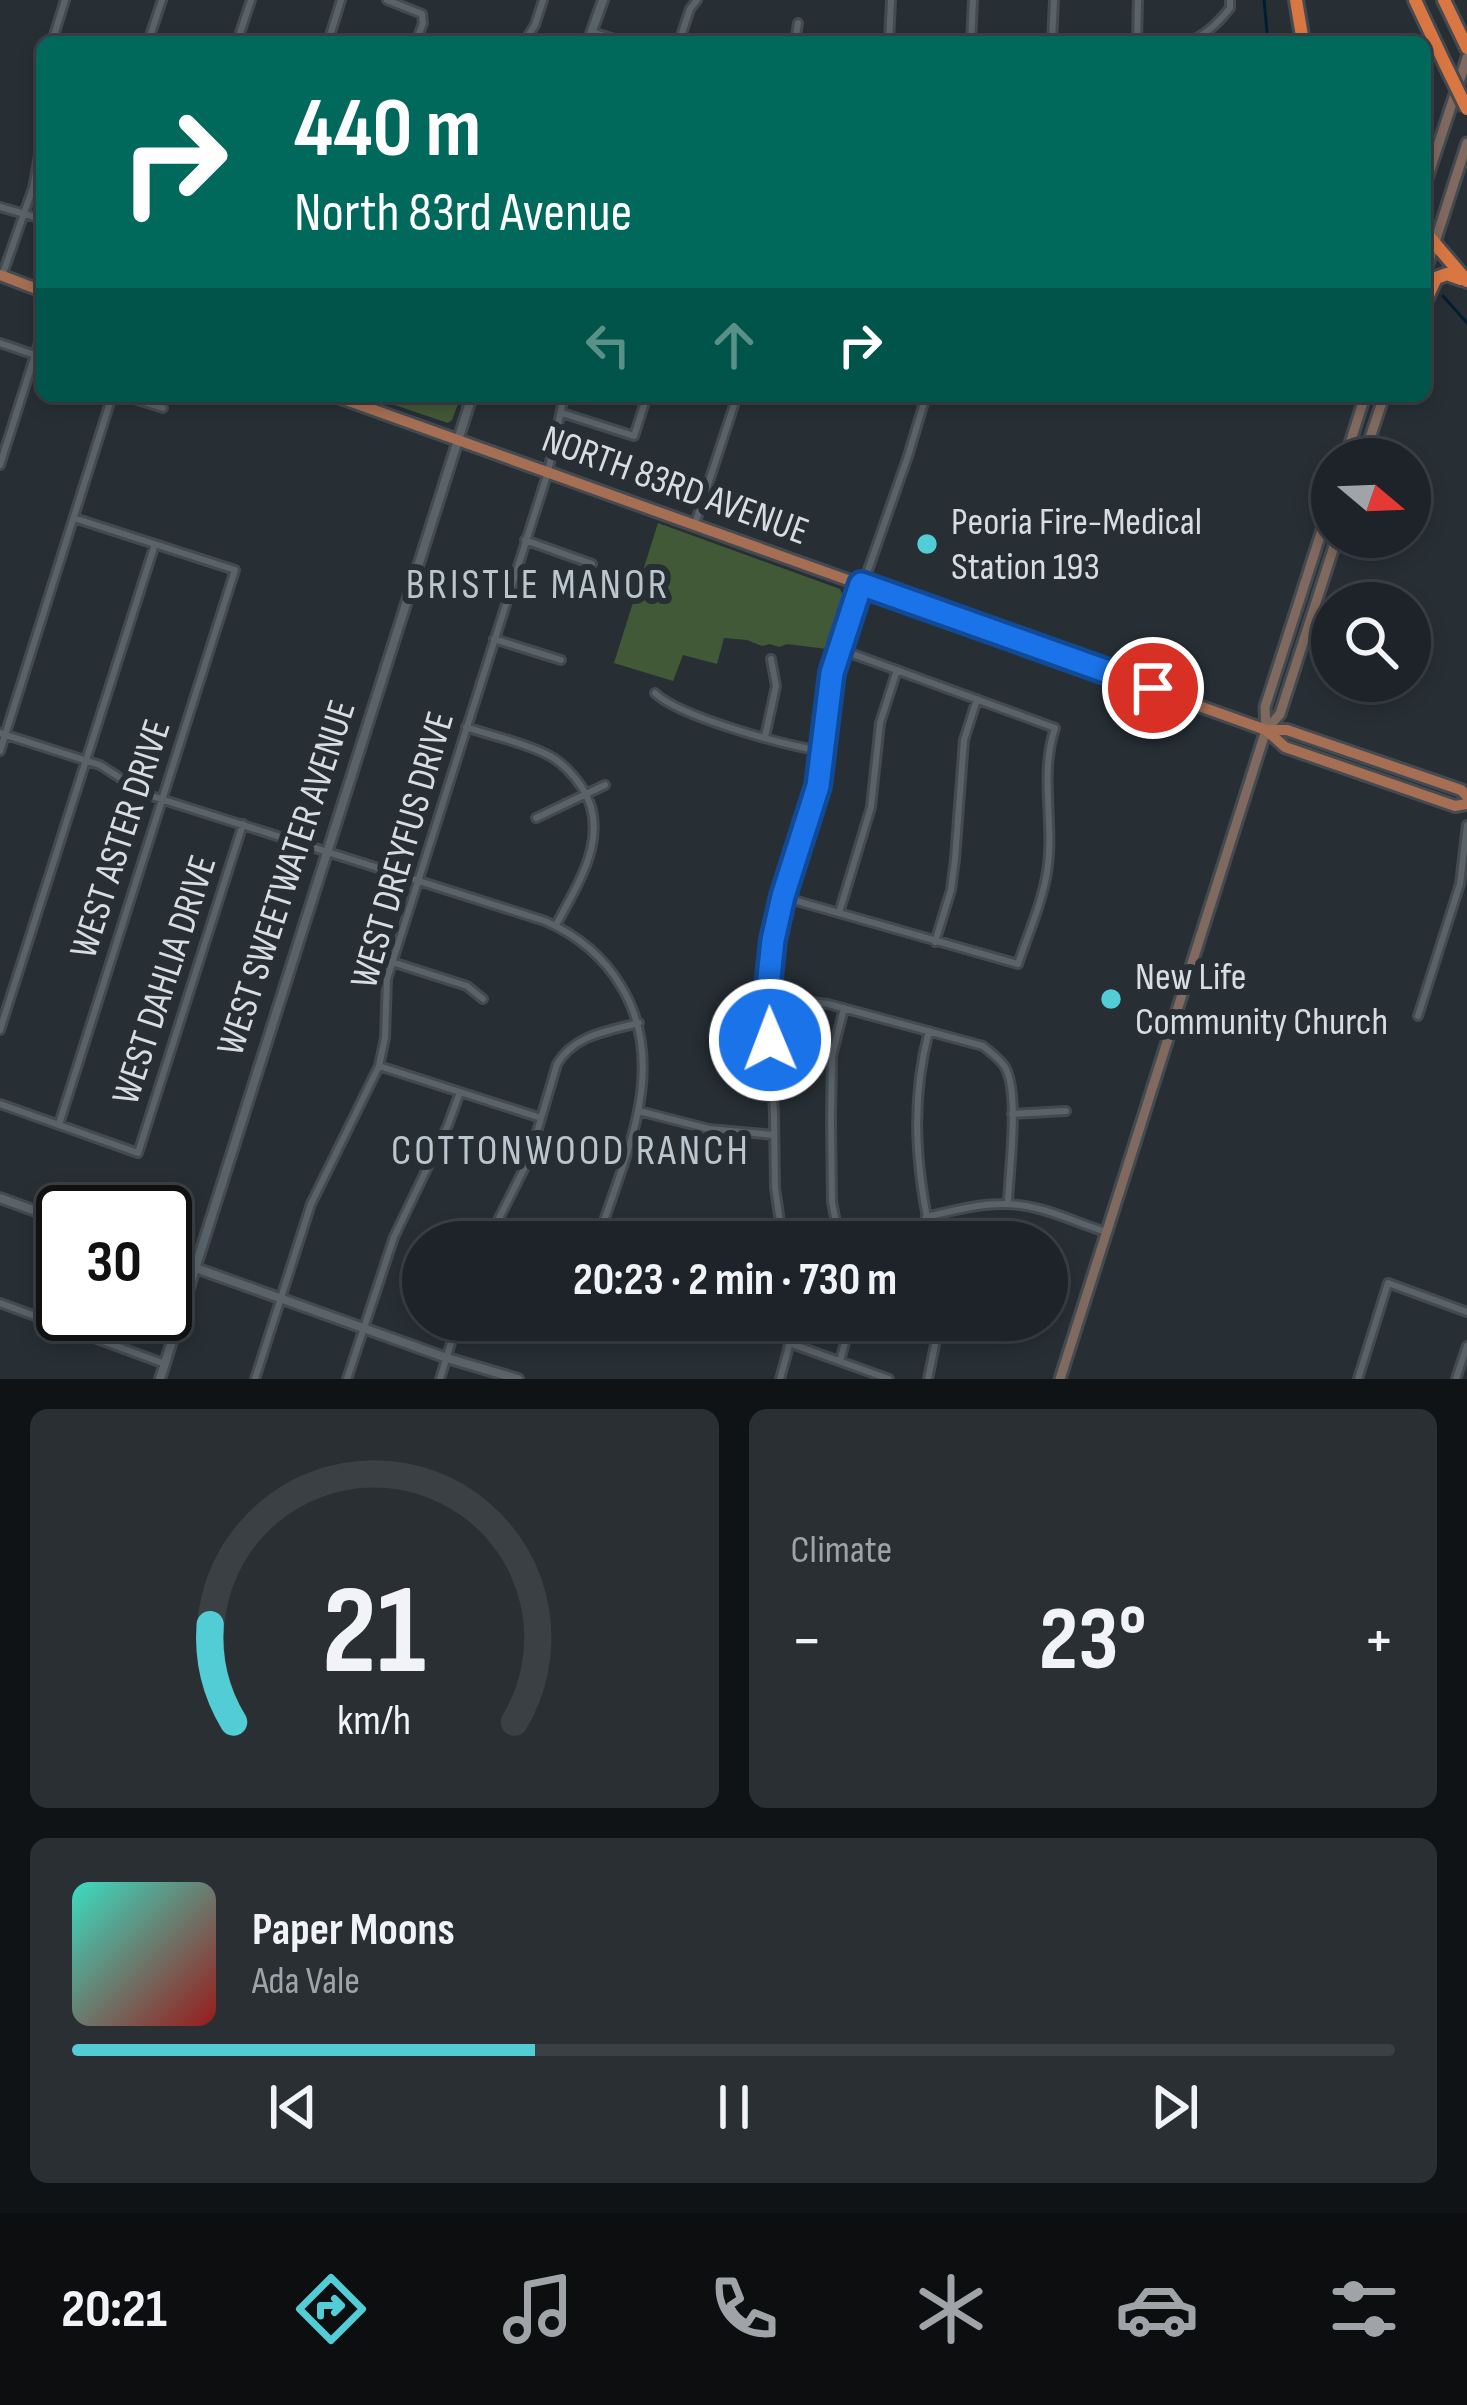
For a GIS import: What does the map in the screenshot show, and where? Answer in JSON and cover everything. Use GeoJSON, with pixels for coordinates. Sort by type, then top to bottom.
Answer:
{"type":"FeatureCollection","features":[{"type":"Feature","properties":{"kind":"highway"},"geometry":{"type":"LineString","coordinates":[[1296,0],[1302,36]]}},
{"type":"Feature","properties":{"kind":"highway"},"geometry":{"type":"LineString","coordinates":[[1415,0],[1467,109]]}},
{"type":"Feature","properties":{"kind":"highway"},"geometry":{"type":"LineString","coordinates":[[1444,0],[1467,48]]}},
{"type":"Feature","properties":{"kind":"highway"},"geometry":{"type":"LineString","coordinates":[[1431,238],[1467,282]]}},
{"type":"Feature","properties":{"kind":"highway"},"geometry":{"type":"LineString","coordinates":[[1431,286],[1442,275],[1467,282]]}},
{"type":"Feature","properties":{"kind":"main road"},"geometry":{"type":"LineString","coordinates":[[1431,167],[1467,58]]}},
{"type":"Feature","properties":{"kind":"main road"},"geometry":{"type":"LineString","coordinates":[[1431,234],[1467,143]]}},
{"type":"Feature","properties":{"kind":"main road"},"geometry":{"type":"LineString","coordinates":[[1,276],[36,289]]}},
{"type":"Feature","properties":{"kind":"main road","name":"NORTH 83RD AVENUE"},"geometry":{"type":"LineString","coordinates":[[352,402],[1266,730],[1285,747],[1456,806],[1467,800]]}},
{"type":"Feature","properties":{"kind":"main road"},"geometry":{"type":"LineString","coordinates":[[1352,438],[1363,402]]}},
{"type":"Feature","properties":{"kind":"main road"},"geometry":{"type":"LineString","coordinates":[[1370,438],[1382,402]]}},
{"type":"Feature","properties":{"kind":"main road"},"geometry":{"type":"LineString","coordinates":[[1060,1379],[1266,730],[1265,707],[1313,558]]}},
{"type":"Feature","properties":{"kind":"main road"},"geometry":{"type":"LineString","coordinates":[[1266,730],[1280,714],[1330,558]]}},
{"type":"Feature","properties":{"kind":"street"},"geometry":{"type":"LineString","coordinates":[[54,36],[65,0]]}},
{"type":"Feature","properties":{"kind":"street"},"geometry":{"type":"LineString","coordinates":[[150,36],[162,0]]}},
{"type":"Feature","properties":{"kind":"street"},"geometry":{"type":"LineString","coordinates":[[239,36],[251,0]]}},
{"type":"Feature","properties":{"kind":"street"},"geometry":{"type":"LineString","coordinates":[[330,36],[341,0]]}},
{"type":"Feature","properties":{"kind":"street"},"geometry":{"type":"LineString","coordinates":[[387,0],[422,14],[418,36]]}},
{"type":"Feature","properties":{"kind":"street"},"geometry":{"type":"LineString","coordinates":[[528,36],[543,0]]}},
{"type":"Feature","properties":{"kind":"street"},"geometry":{"type":"LineString","coordinates":[[590,36],[603,0]]}},
{"type":"Feature","properties":{"kind":"street"},"geometry":{"type":"LineString","coordinates":[[681,36],[697,0]]}},
{"type":"Feature","properties":{"kind":"street"},"geometry":{"type":"LineString","coordinates":[[889,36],[891,0]]}},
{"type":"Feature","properties":{"kind":"street"},"geometry":{"type":"LineString","coordinates":[[971,36],[973,0]]}},
{"type":"Feature","properties":{"kind":"street"},"geometry":{"type":"LineString","coordinates":[[1052,36],[1054,0]]}},
{"type":"Feature","properties":{"kind":"street"},"geometry":{"type":"LineString","coordinates":[[1136,36],[1138,0]]}},
{"type":"Feature","properties":{"kind":"street"},"geometry":{"type":"LineString","coordinates":[[1200,36],[1230,4]]}},
{"type":"Feature","properties":{"kind":"street"},"geometry":{"type":"LineString","coordinates":[[796,36],[797,23]]}},
{"type":"Feature","properties":{"kind":"street"},"geometry":{"type":"LineString","coordinates":[[1,276],[36,172]]}},
{"type":"Feature","properties":{"kind":"street"},"geometry":{"type":"LineString","coordinates":[[0,207],[36,218]]}},
{"type":"Feature","properties":{"kind":"street"},"geometry":{"type":"LineString","coordinates":[[0,343],[35,355]]}},
{"type":"Feature","properties":{"kind":"street"},"geometry":{"type":"LineString","coordinates":[[0,465],[36,352]]}},
{"type":"Feature","properties":{"kind":"street"},"geometry":{"type":"LineString","coordinates":[[0,751],[110,402]]}},
{"type":"Feature","properties":{"kind":"street"},"geometry":{"type":"LineString","coordinates":[[144,402],[163,408]]}},
{"type":"Feature","properties":{"kind":"street","name":"WEST SWEETWATER AVENUE"},"geometry":{"type":"LineString","coordinates":[[160,1379],[470,402]]}},
{"type":"Feature","properties":{"kind":"street","name":"WEST DREYFUS DRIVE"},"geometry":{"type":"LineString","coordinates":[[255,1379],[311,1204],[379,1066],[392,962],[548,472],[563,402]]}},
{"type":"Feature","properties":{"kind":"street"},"geometry":{"type":"LineString","coordinates":[[562,413],[634,436],[645,402]]}},
{"type":"Feature","properties":{"kind":"street"},"geometry":{"type":"LineString","coordinates":[[695,524],[735,402]]}},
{"type":"Feature","properties":{"kind":"street"},"geometry":{"type":"LineString","coordinates":[[779,1221],[767,997],[771,954],[783,896],[815,798],[838,649],[924,402]]}},
{"type":"Feature","properties":{"kind":"street"},"geometry":{"type":"LineString","coordinates":[[0,1030],[155,544],[74,518]]}},
{"type":"Feature","properties":{"kind":"street"},"geometry":{"type":"LineString","coordinates":[[525,540],[592,564]]}},
{"type":"Feature","properties":{"kind":"street","name":"WEST ASTER DRIVE"},"geometry":{"type":"LineString","coordinates":[[59,1124],[235,570],[155,544]]}},
{"type":"Feature","properties":{"kind":"street"},"geometry":{"type":"LineString","coordinates":[[494,639],[561,660]]}},
{"type":"Feature","properties":{"kind":"street"},"geometry":{"type":"LineString","coordinates":[[783,896],[1018,964],[1047,873],[1046,770],[1055,728],[838,649]]}},
{"type":"Feature","properties":{"kind":"street"},"geometry":{"type":"LineString","coordinates":[[765,737],[776,686],[771,659]]}},
{"type":"Feature","properties":{"kind":"street"},"geometry":{"type":"LineString","coordinates":[[839,913],[872,807],[880,723],[897,670]]}},
{"type":"Feature","properties":{"kind":"street"},"geometry":{"type":"LineString","coordinates":[[655,693],[677,709],[823,751]]}},
{"type":"Feature","properties":{"kind":"street"},"geometry":{"type":"LineString","coordinates":[[935,942],[950,890],[964,740],[977,699]]}},
{"type":"Feature","properties":{"kind":"street"},"geometry":{"type":"LineString","coordinates":[[466,727],[553,758],[586,794],[594,829],[590,853],[556,926]]}},
{"type":"Feature","properties":{"kind":"street"},"geometry":{"type":"LineString","coordinates":[[3,734],[100,764],[132,787],[162,798],[556,926],[590,948],[626,995],[638,1023],[645,1065],[639,1111],[604,1221]]}},
{"type":"Feature","properties":{"kind":"street"},"geometry":{"type":"LineString","coordinates":[[536,818],[605,785]]}},
{"type":"Feature","properties":{"kind":"street","name":"WEST DAHLIA DRIVE"},"geometry":{"type":"LineString","coordinates":[[59,1124],[138,1153],[243,824]]}},
{"type":"Feature","properties":{"kind":"street"},"geometry":{"type":"LineString","coordinates":[[1418,1016],[1461,878],[1467,825]]}},
{"type":"Feature","properties":{"kind":"street"},"geometry":{"type":"LineString","coordinates":[[392,962],[467,986],[483,999]]}},
{"type":"Feature","properties":{"kind":"street"},"geometry":{"type":"LineString","coordinates":[[767,997],[844,1008],[983,1046],[998,1058],[1012,1090],[1008,1203]]}},
{"type":"Feature","properties":{"kind":"street"},"geometry":{"type":"LineString","coordinates":[[836,1221],[832,1056],[844,1008]]}},
{"type":"Feature","properties":{"kind":"street"},"geometry":{"type":"LineString","coordinates":[[498,1221],[529,1160],[562,1055],[594,1035],[638,1023]]}},
{"type":"Feature","properties":{"kind":"street"},"geometry":{"type":"LineString","coordinates":[[927,1221],[920,1191],[916,1095],[929,1031]]}},
{"type":"Feature","properties":{"kind":"street"},"geometry":{"type":"LineString","coordinates":[[379,1066],[542,1118]]}},
{"type":"Feature","properties":{"kind":"street"},"geometry":{"type":"LineString","coordinates":[[347,1379],[394,1237],[460,1092]]}},
{"type":"Feature","properties":{"kind":"street"},"geometry":{"type":"LineString","coordinates":[[0,1104],[59,1124]]}},
{"type":"Feature","properties":{"kind":"street"},"geometry":{"type":"LineString","coordinates":[[639,1111],[709,1129],[775,1135]]}},
{"type":"Feature","properties":{"kind":"street"},"geometry":{"type":"LineString","coordinates":[[1012,1114],[1066,1111]]}},
{"type":"Feature","properties":{"kind":"street"},"geometry":{"type":"LineString","coordinates":[[0,1198],[36,1211]]}},
{"type":"Feature","properties":{"kind":"street"},"geometry":{"type":"LineString","coordinates":[[926,1216],[1008,1203],[1106,1232]]}},
{"type":"Feature","properties":{"kind":"street"},"geometry":{"type":"LineString","coordinates":[[192,1267],[518,1379]]}},
{"type":"Feature","properties":{"kind":"street"},"geometry":{"type":"LineString","coordinates":[[1358,1379],[1388,1283],[1467,1312]]}},
{"type":"Feature","properties":{"kind":"street"},"geometry":{"type":"LineString","coordinates":[[0,1304],[165,1364]]}},
{"type":"Feature","properties":{"kind":"street"},"geometry":{"type":"LineString","coordinates":[[440,1379],[452,1341]]}},
{"type":"Feature","properties":{"kind":"street"},"geometry":{"type":"LineString","coordinates":[[840,1361],[845,1341]]}},
{"type":"Feature","properties":{"kind":"street"},"geometry":{"type":"LineString","coordinates":[[928,1379],[936,1341]]}},
{"type":"Feature","properties":{"kind":"street"},"geometry":{"type":"LineString","coordinates":[[780,1379],[789,1343],[889,1379]]}},
{"type":"Feature","properties":{"kind":"street"},"geometry":{"type":"LineString","coordinates":[[1456,1379],[1467,1346]]}},
{"type":"Feature","properties":{"kind":"green space"},"geometry":{"type":"Polygon","coordinates":[[[386,402],[459,402],[448,423],[386,402]]]}},
{"type":"Feature","properties":{"kind":"green space"},"geometry":{"type":"Polygon","coordinates":[[[658,523],[840,589],[845,600],[827,649],[762,646],[724,638],[717,664],[683,655],[673,681],[614,663],[658,523]]]}},
{"type":"Feature","properties":{"kind":"waterway"},"geometry":{"type":"LineString","coordinates":[[1264,0],[1267,36]]}},
{"type":"Feature","properties":{"kind":"waterway"},"geometry":{"type":"LineString","coordinates":[[1443,296],[1467,323]]}},
{"type":"Feature","properties":{"kind":"place","name":"Peoria Fire-Medical Station 193"},"geometry":{"type":"Point","coordinates":[927,544]}},
{"type":"Feature","properties":{"kind":"place","name":"New Life Community Church"},"geometry":{"type":"Point","coordinates":[1111,999]}},
{"type":"Feature","properties":{"kind":"district","name":"BRISTLE MANOR"},"geometry":{"type":"Point","coordinates":[538,585]}},
{"type":"Feature","properties":{"kind":"district","name":"COTTONWOOD RANCH"},"geometry":{"type":"Point","coordinates":[571,1151]}},
{"type":"Feature","properties":{"kind":"route"},"geometry":{"type":"LineString","coordinates":[[770,1040],[767,997],[773,940],[818,786],[832,673],[861,584],[1153,688]]}}]}
